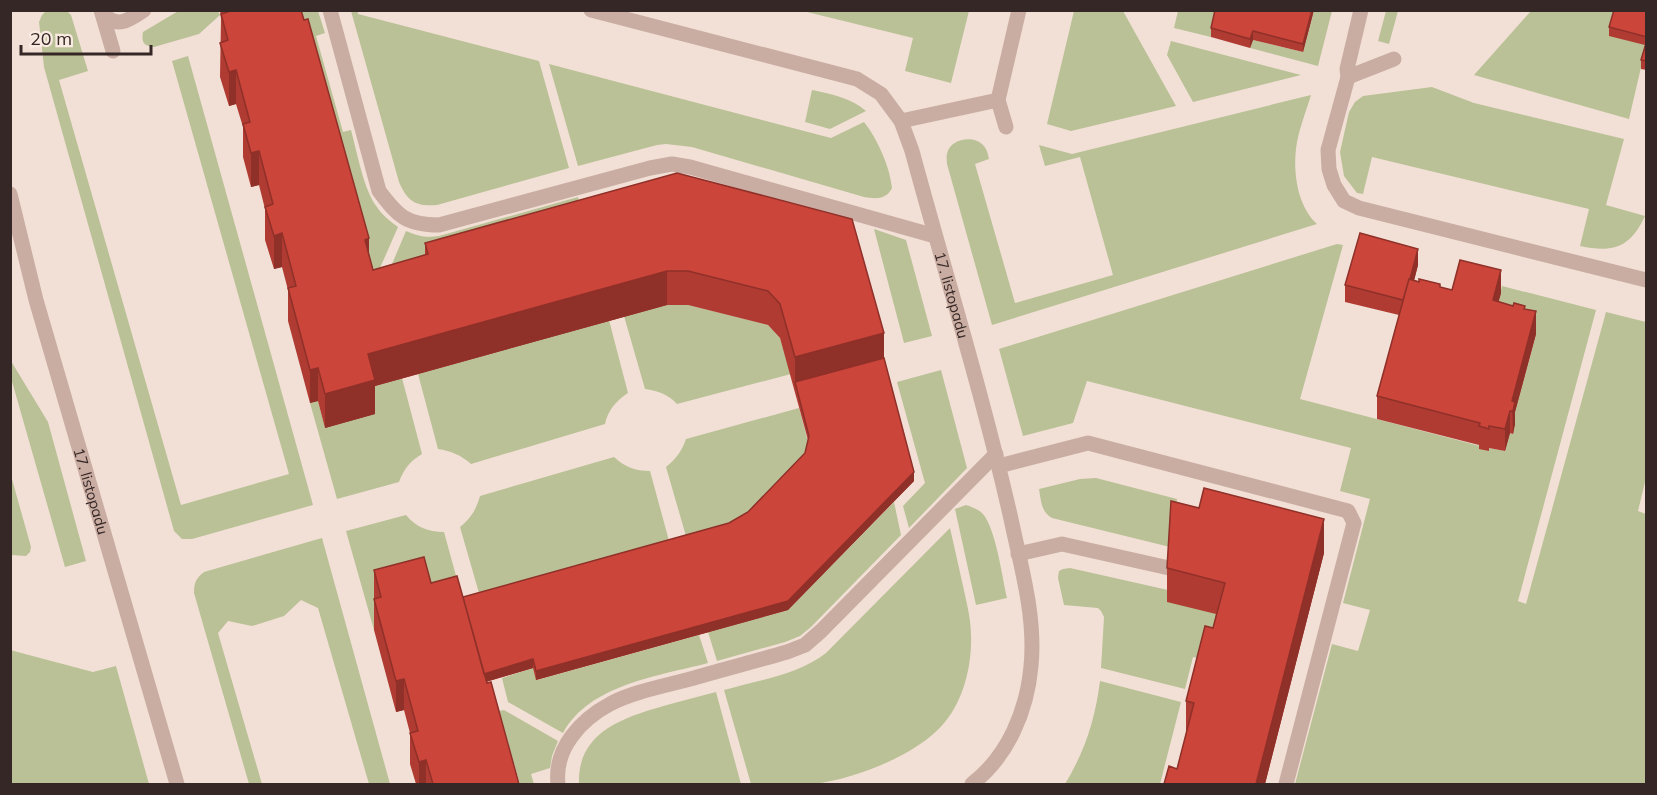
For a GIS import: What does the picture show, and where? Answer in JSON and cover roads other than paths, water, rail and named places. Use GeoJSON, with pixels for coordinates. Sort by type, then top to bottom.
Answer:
{"type":"FeatureCollection","features":[{"type":"Feature","properties":{"kind":"street"},"geometry":{"type":"LineString","coordinates":[[102,12],[109,20],[126,22],[144,10]]}},
{"type":"Feature","properties":{"kind":"street"},"geometry":{"type":"LineString","coordinates":[[330,10],[379,191],[391,207],[406,219],[421,225],[439,225],[609,178],[672,164],[690,167],[935,236]]}},
{"type":"Feature","properties":{"kind":"street","name":"17. listopadu"},"geometry":{"type":"LineString","coordinates":[[591,10],[857,79],[881,94],[901,121],[912,151],[997,460],[1032,630],[1032,665],[1027,698],[1000,756],[972,784]]}},
{"type":"Feature","properties":{"kind":"street"},"geometry":{"type":"LineString","coordinates":[[1006,127],[998,100],[1019,10]]}},
{"type":"Feature","properties":{"kind":"street"},"geometry":{"type":"LineString","coordinates":[[1362,10],[1347,69],[1348,77],[1328,150],[1329,169],[1334,185],[1344,201],[1359,208],[1647,280]]}},
{"type":"Feature","properties":{"kind":"street"},"geometry":{"type":"LineString","coordinates":[[102,12],[113,51]]}},
{"type":"Feature","properties":{"kind":"street"},"geometry":{"type":"LineString","coordinates":[[1348,77],[1394,59]]}},
{"type":"Feature","properties":{"kind":"street"},"geometry":{"type":"LineString","coordinates":[[901,121],[998,100]]}},
{"type":"Feature","properties":{"kind":"street","name":"17. listopadu"},"geometry":{"type":"LineString","coordinates":[[10,194],[36,300],[177,784]]}},
{"type":"Feature","properties":{"kind":"street"},"geometry":{"type":"LineString","coordinates":[[558,784],[560,758],[568,741],[578,727],[611,703],[788,652],[805,645],[997,460],[1088,443],[1348,512],[1354,523],[1286,784]]}},
{"type":"Feature","properties":{"kind":"street"},"geometry":{"type":"LineString","coordinates":[[1018,554],[1062,544],[1169,568]]}}]}
